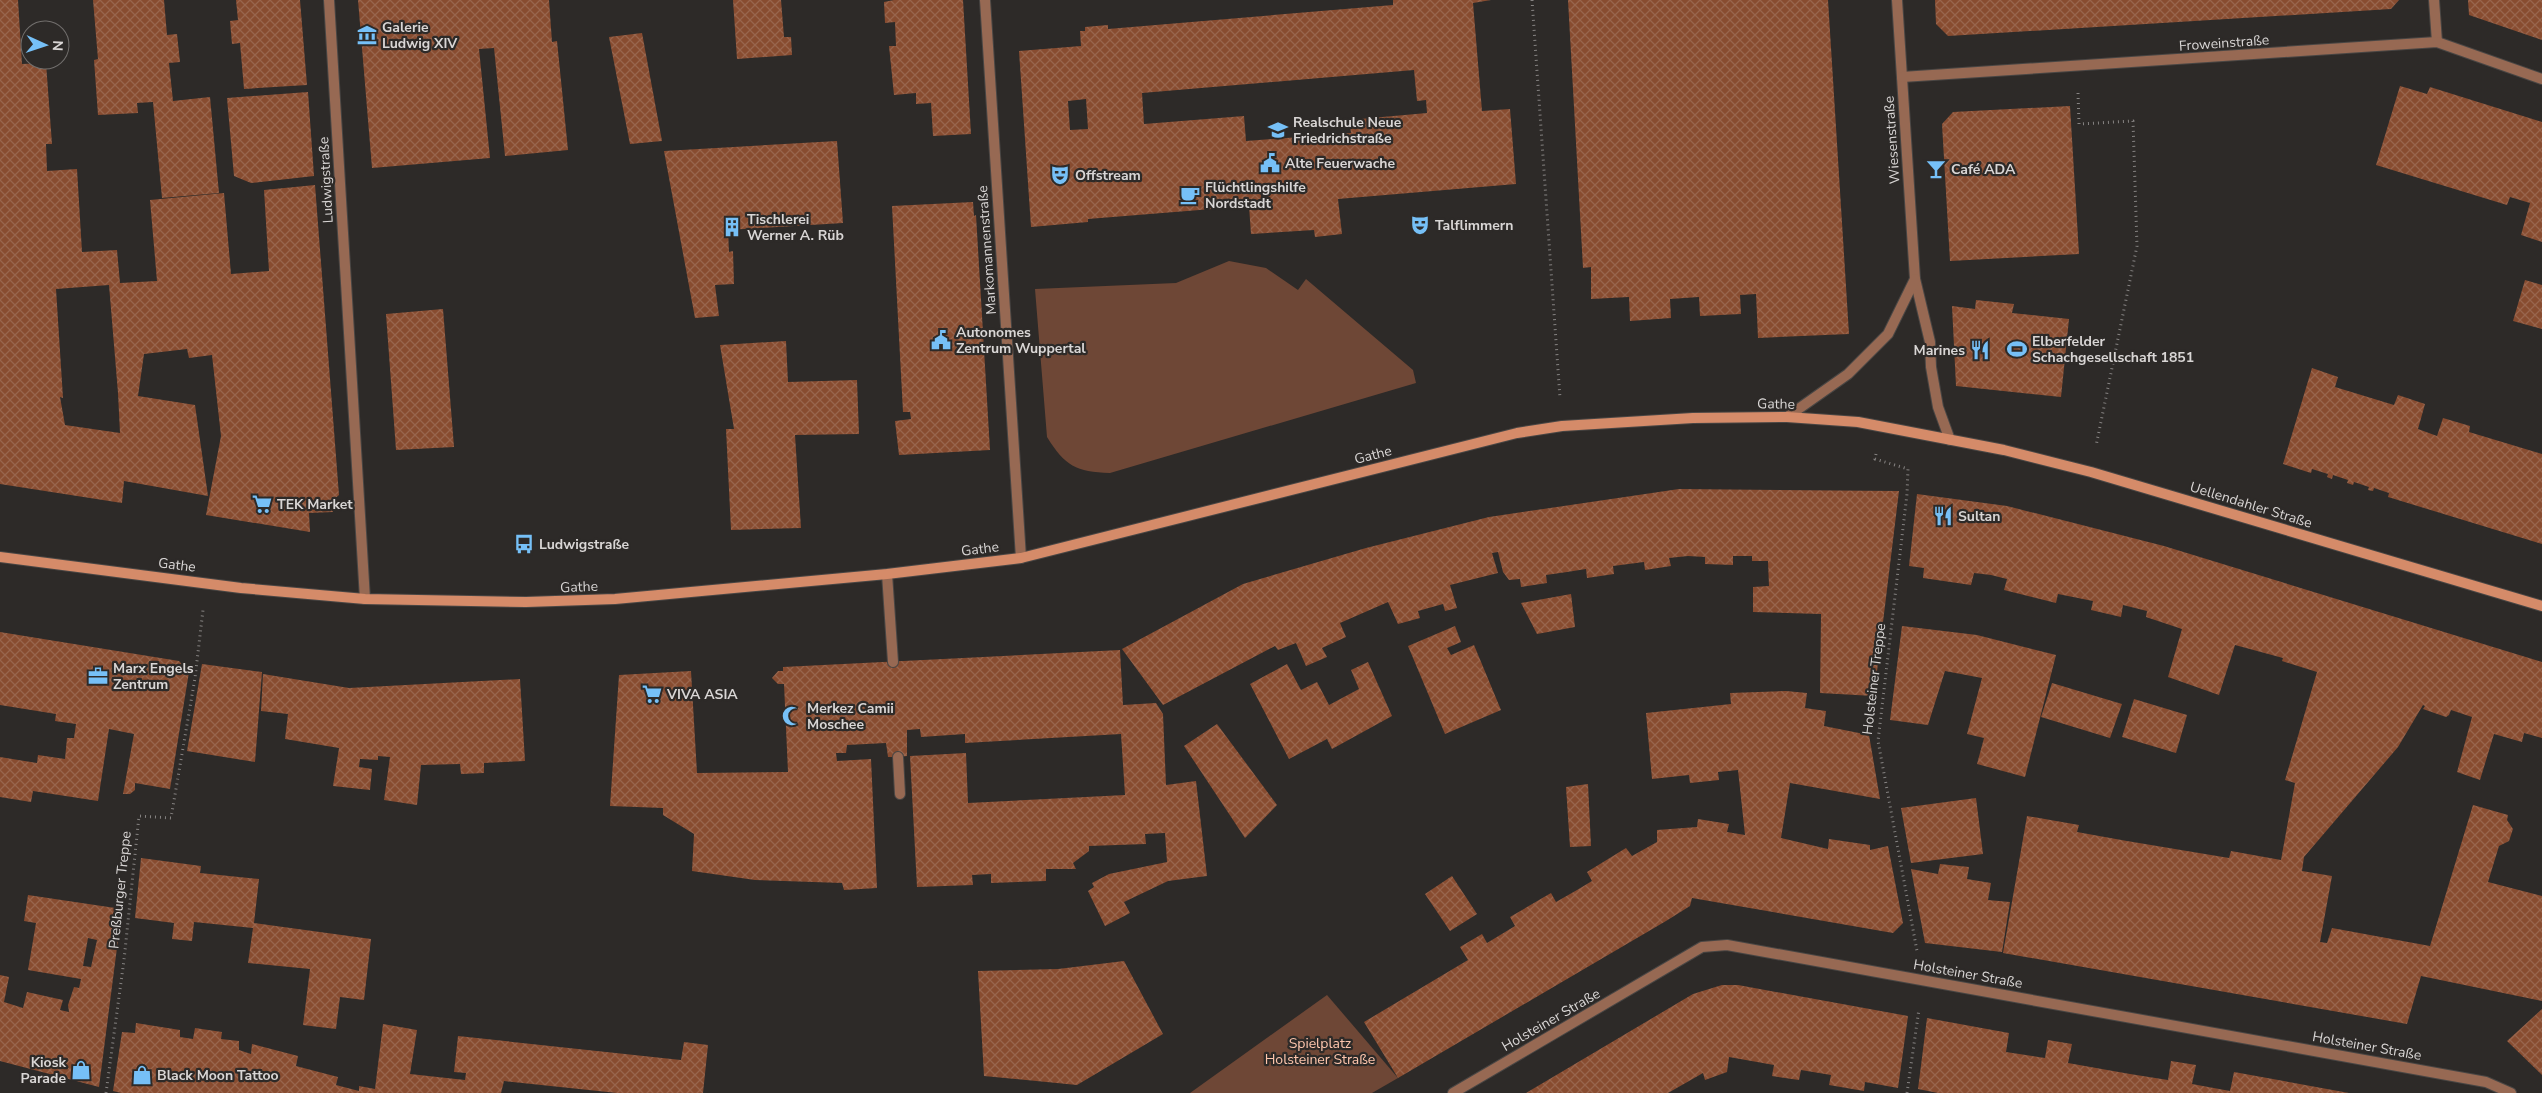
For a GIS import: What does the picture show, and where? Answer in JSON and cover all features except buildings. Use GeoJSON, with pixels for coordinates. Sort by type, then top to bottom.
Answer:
{"type":"FeatureCollection","features":[{"type":"Feature","properties":{"kind":"main road","name":"Gathe"},"geometry":{"type":"LineString","coordinates":[[0,557],[207,583],[365,598],[526,602],[615,599],[887,574],[1021,558],[1517,433],[1562,426],[1693,418],[1787,417],[1858,422],[1950,440]]}},
{"type":"Feature","properties":{"kind":"main road","name":"Uellendahler Straße"},"geometry":{"type":"LineString","coordinates":[[1950,440],[2091,472],[2542,606]]}},
{"type":"Feature","properties":{"kind":"street","name":"Ludwigstraße"},"geometry":{"type":"LineString","coordinates":[[329,0],[365,598]]}},
{"type":"Feature","properties":{"kind":"street","name":"Markomannenstraße"},"geometry":{"type":"LineString","coordinates":[[986,0],[1021,558]]}},
{"type":"Feature","properties":{"kind":"street","name":"Wiesenstraße"},"geometry":{"type":"LineString","coordinates":[[1897,0],[1915,279],[1930,342],[1931,367],[1938,407],[1950,440]]}},
{"type":"Feature","properties":{"kind":"street"},"geometry":{"type":"LineString","coordinates":[[2434,0],[2437,42]]}},
{"type":"Feature","properties":{"kind":"street","name":"Froweinstraße"},"geometry":{"type":"LineString","coordinates":[[1902,77],[2437,42],[2542,79]]}},
{"type":"Feature","properties":{"kind":"street","name":"Wiesenstraße"},"geometry":{"type":"LineString","coordinates":[[1787,417],[1848,374],[1888,334],[1915,279]]}},
{"type":"Feature","properties":{"kind":"street"},"geometry":{"type":"LineString","coordinates":[[887,574],[893,662]]}},
{"type":"Feature","properties":{"kind":"street"},"geometry":{"type":"LineString","coordinates":[[898,757],[900,794]]}},
{"type":"Feature","properties":{"kind":"street","name":"Holsteiner Straße"},"geometry":{"type":"LineString","coordinates":[[1453,1093],[1702,947],[1727,945],[2486,1082],[2511,1093]]}},
{"type":"Feature","properties":{"kind":"path"},"geometry":{"type":"LineString","coordinates":[[1532,0],[1562,426]]}},
{"type":"Feature","properties":{"kind":"path"},"geometry":{"type":"LineString","coordinates":[[2079,124],[2133,121],[2137,246],[2091,472]]}},
{"type":"Feature","properties":{"kind":"path","name":"Holsteiner Treppe"},"geometry":{"type":"LineString","coordinates":[[1881,427],[1875,459],[1908,469],[1907,494],[1878,741],[1923,980]]}},
{"type":"Feature","properties":{"kind":"path","name":"Preßburger Treppe"},"geometry":{"type":"LineString","coordinates":[[106,1093],[124,960],[139,816],[171,818],[195,678],[207,583]]}},
{"type":"Feature","properties":{"kind":"path"},"geometry":{"type":"LineString","coordinates":[[1907,1093],[1917,1020]]}},
{"type":"Feature","properties":{"kind":"green space"},"geometry":{"type":"Polygon","coordinates":[[[1229,261],[1266,268],[1298,290],[1306,279],[1413,370],[1416,383],[1110,473],[1088,471],[1072,466],[1053,447],[1047,437],[1035,289],[1176,283],[1229,261]]]}},
{"type":"Feature","properties":{"kind":"green space","name":"Spielplatz Holsteiner Straße"},"geometry":{"type":"Polygon","coordinates":[[[1327,995],[1398,1078],[1372,1093],[1190,1093],[1327,995]]]}},
{"type":"Feature","properties":{"kind":"place","name":"Galerie Ludwig XIV"},"geometry":{"type":"Point","coordinates":[367,35]}},
{"type":"Feature","properties":{"kind":"place","name":"Realschule Neue Friedrichstraße"},"geometry":{"type":"Point","coordinates":[1278,130]}},
{"type":"Feature","properties":{"kind":"place","name":"Alte Feuerwache"},"geometry":{"type":"Point","coordinates":[1270,163]}},
{"type":"Feature","properties":{"kind":"place","name":"Café ADA"},"geometry":{"type":"Point","coordinates":[1936,169]}},
{"type":"Feature","properties":{"kind":"place","name":"Offstream"},"geometry":{"type":"Point","coordinates":[1060,175]}},
{"type":"Feature","properties":{"kind":"place","name":"Flüchtlingshilfe Nordstadt"},"geometry":{"type":"Point","coordinates":[1190,195]}},
{"type":"Feature","properties":{"kind":"place","name":"Talflimmern"},"geometry":{"type":"Point","coordinates":[1420,225]}},
{"type":"Feature","properties":{"kind":"place","name":"Tischlerei Werner A. Rüb"},"geometry":{"type":"Point","coordinates":[732,227]}},
{"type":"Feature","properties":{"kind":"place","name":"Autonomes Zentrum Wuppertal"},"geometry":{"type":"Point","coordinates":[941,340]}},
{"type":"Feature","properties":{"kind":"place","name":"Elberfelder Schachgesellschaft 1851"},"geometry":{"type":"Point","coordinates":[2017,349]}},
{"type":"Feature","properties":{"kind":"place","name":"Marines"},"geometry":{"type":"Point","coordinates":[1980,350]}},
{"type":"Feature","properties":{"kind":"place","name":"TEK Market"},"geometry":{"type":"Point","coordinates":[262,504]}},
{"type":"Feature","properties":{"kind":"place","name":"Sultan"},"geometry":{"type":"Point","coordinates":[1943,516]}},
{"type":"Feature","properties":{"kind":"place","name":"Ludwigstraße"},"geometry":{"type":"Point","coordinates":[524,544]}},
{"type":"Feature","properties":{"kind":"place","name":"Marx Engels Zentrum"},"geometry":{"type":"Point","coordinates":[98,676]}},
{"type":"Feature","properties":{"kind":"place","name":"VIVA ASIA"},"geometry":{"type":"Point","coordinates":[652,694]}},
{"type":"Feature","properties":{"kind":"place","name":"Merkez Camii Moschee"},"geometry":{"type":"Point","coordinates":[792,716]}},
{"type":"Feature","properties":{"kind":"place","name":"Kiosk Parade"},"geometry":{"type":"Point","coordinates":[81,1070]}},
{"type":"Feature","properties":{"kind":"place","name":"Black Moon Tattoo"},"geometry":{"type":"Point","coordinates":[142,1075]}}]}
